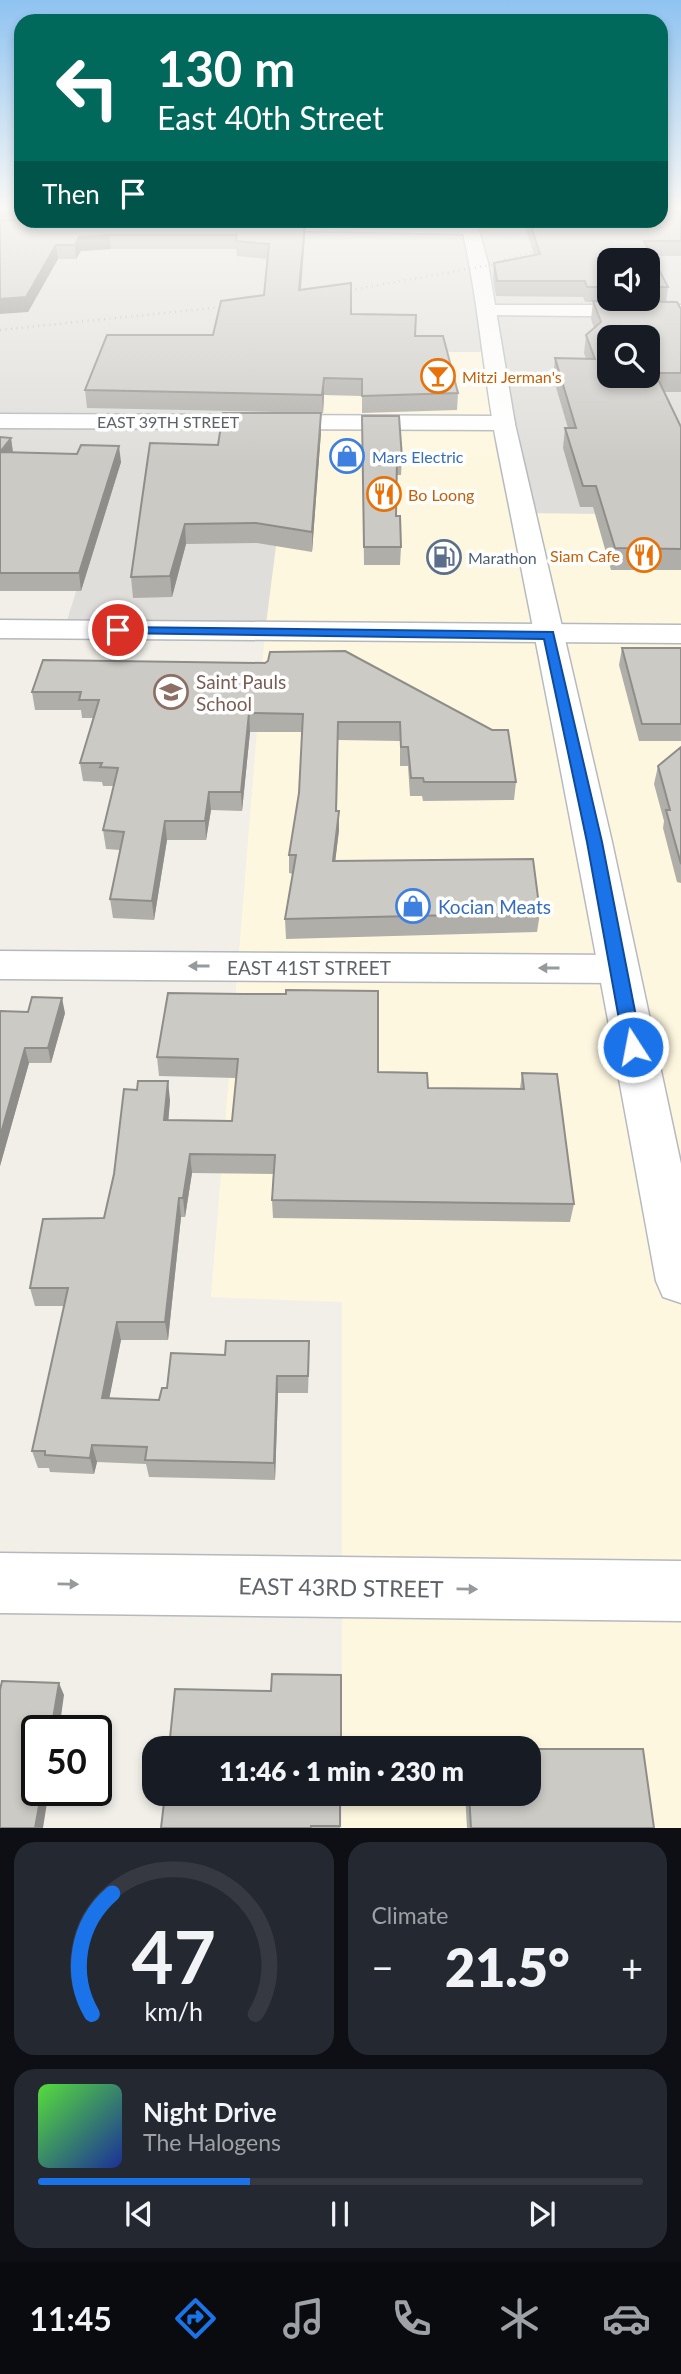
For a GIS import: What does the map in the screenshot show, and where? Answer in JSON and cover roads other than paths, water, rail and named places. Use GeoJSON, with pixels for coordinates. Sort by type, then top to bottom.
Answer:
{"type":"FeatureCollection","features":[{"type":"Feature","properties":{"kind":"street"},"geometry":{"type":"LineString","coordinates":[[485,292],[504,423],[594,842],[681,1282]]}},
{"type":"Feature","properties":{"kind":"street"},"geometry":{"type":"LineString","coordinates":[[488,311],[681,311]]}},
{"type":"Feature","properties":{"kind":"street","name":"EAST 39TH STREET"},"geometry":{"type":"LineString","coordinates":[[0,421],[504,423]]}},
{"type":"Feature","properties":{"kind":"street"},"geometry":{"type":"LineString","coordinates":[[0,629],[681,634]]}},
{"type":"Feature","properties":{"kind":"street","name":"EAST 41ST STREET"},"geometry":{"type":"LineString","coordinates":[[0,965],[618,968]]}},
{"type":"Feature","properties":{"kind":"street","name":"EAST 43RD STREET"},"geometry":{"type":"LineString","coordinates":[[0,1583],[681,1591]]}},
{"type":"Feature","properties":{"kind":"railway"},"geometry":{"type":"LineString","coordinates":[[0,330],[240,305]]}},
{"type":"Feature","properties":{"kind":"place","name":"Mitzi Jerman's"},"geometry":{"type":"Point","coordinates":[438,376]}},
{"type":"Feature","properties":{"kind":"place","name":"Mars Electric"},"geometry":{"type":"Point","coordinates":[347,456]}},
{"type":"Feature","properties":{"kind":"place","name":"Bo Loong"},"geometry":{"type":"Point","coordinates":[384,494]}},
{"type":"Feature","properties":{"kind":"place","name":"Siam Cafe"},"geometry":{"type":"Point","coordinates":[644,555]}},
{"type":"Feature","properties":{"kind":"place","name":"Marathon"},"geometry":{"type":"Point","coordinates":[444,557]}},
{"type":"Feature","properties":{"kind":"place","name":"Saint Pauls School"},"geometry":{"type":"Point","coordinates":[171,692]}},
{"type":"Feature","properties":{"kind":"place","name":"Kocian Meats"},"geometry":{"type":"Point","coordinates":[413,906]}}]}
